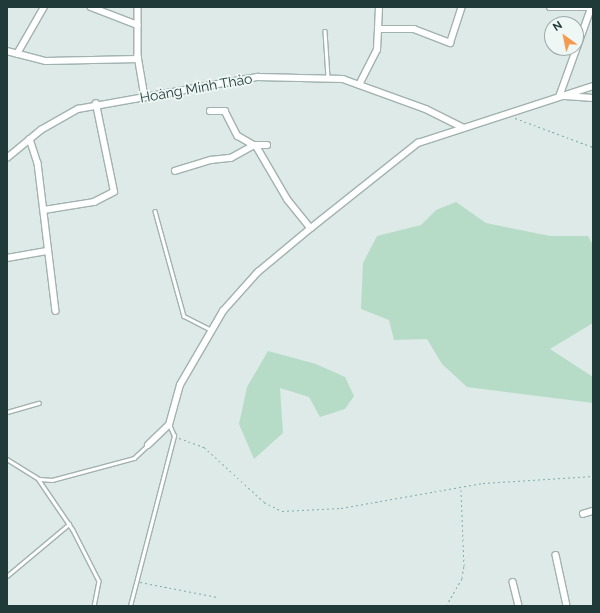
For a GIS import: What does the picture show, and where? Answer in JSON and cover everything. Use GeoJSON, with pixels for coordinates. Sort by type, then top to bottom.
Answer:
{"type":"FeatureCollection","features":[{"type":"Feature","properties":{"kind":"street"},"geometry":{"type":"LineString","coordinates":[[17,54],[44,7]]}},
{"type":"Feature","properties":{"kind":"street"},"geometry":{"type":"LineString","coordinates":[[91,7],[138,25]]}},
{"type":"Feature","properties":{"kind":"street"},"geometry":{"type":"LineString","coordinates":[[138,7],[138,59],[145,97]]}},
{"type":"Feature","properties":{"kind":"street"},"geometry":{"type":"LineString","coordinates":[[358,85],[377,50],[378,7]]}},
{"type":"Feature","properties":{"kind":"street"},"geometry":{"type":"LineString","coordinates":[[378,29],[414,29],[450,43],[462,7]]}},
{"type":"Feature","properties":{"kind":"street"},"geometry":{"type":"LineString","coordinates":[[550,7],[592,7],[560,96]]}},
{"type":"Feature","properties":{"kind":"street"},"geometry":{"type":"LineString","coordinates":[[7,51],[46,60],[138,59]]}},
{"type":"Feature","properties":{"kind":"street","name":"Hoàng Minh Thảo"},"geometry":{"type":"LineString","coordinates":[[7,158],[30,139],[68,113],[96,104],[145,97],[247,78],[328,78],[358,85],[426,109],[464,128]]}},
{"type":"Feature","properties":{"kind":"street"},"geometry":{"type":"LineString","coordinates":[[148,445],[168,425],[180,385],[212,330],[242,288],[311,228],[418,143],[464,128],[509,116],[560,96],[593,86]]}},
{"type":"Feature","properties":{"kind":"street"},"geometry":{"type":"LineString","coordinates":[[560,96],[593,98]]}},
{"type":"Feature","properties":{"kind":"street"},"geometry":{"type":"LineString","coordinates":[[44,210],[94,202],[114,192],[96,104]]}},
{"type":"Feature","properties":{"kind":"street"},"geometry":{"type":"LineString","coordinates":[[210,110],[225,111],[238,136],[254,145],[288,200],[311,228]]}},
{"type":"Feature","properties":{"kind":"street"},"geometry":{"type":"LineString","coordinates":[[30,139],[36,152],[44,210],[46,250],[56,311]]}},
{"type":"Feature","properties":{"kind":"street"},"geometry":{"type":"LineString","coordinates":[[175,171],[211,160],[231,158],[254,145],[267,145]]}},
{"type":"Feature","properties":{"kind":"street"},"geometry":{"type":"LineString","coordinates":[[7,258],[46,250]]}},
{"type":"Feature","properties":{"kind":"street"},"geometry":{"type":"LineString","coordinates":[[583,514],[593,511]]}},
{"type":"Feature","properties":{"kind":"street"},"geometry":{"type":"LineString","coordinates":[[556,555],[567,606]]}},
{"type":"Feature","properties":{"kind":"street"},"geometry":{"type":"LineString","coordinates":[[513,582],[519,606]]}},
{"type":"Feature","properties":{"kind":"lane"},"geometry":{"type":"LineString","coordinates":[[325,31],[328,78]]}},
{"type":"Feature","properties":{"kind":"lane"},"geometry":{"type":"LineString","coordinates":[[154,211],[184,316],[212,330]]}},
{"type":"Feature","properties":{"kind":"lane"},"geometry":{"type":"LineString","coordinates":[[7,412],[39,404]]}},
{"type":"Feature","properties":{"kind":"lane"},"geometry":{"type":"LineString","coordinates":[[130,606],[139,582],[174,436],[168,425]]}},
{"type":"Feature","properties":{"kind":"lane"},"geometry":{"type":"LineString","coordinates":[[39,480],[66,478],[122,462],[134,458],[148,445]]}},
{"type":"Feature","properties":{"kind":"lane"},"geometry":{"type":"LineString","coordinates":[[7,459],[39,480],[69,524],[98,581],[94,606]]}},
{"type":"Feature","properties":{"kind":"lane"},"geometry":{"type":"LineString","coordinates":[[7,576],[69,524]]}},
{"type":"Feature","properties":{"kind":"path"},"geometry":{"type":"LineString","coordinates":[[509,116],[593,147]]}},
{"type":"Feature","properties":{"kind":"path"},"geometry":{"type":"LineString","coordinates":[[174,436],[204,447],[264,502],[282,511],[341,508],[483,483],[593,476]]}},
{"type":"Feature","properties":{"kind":"path"},"geometry":{"type":"LineString","coordinates":[[446,606],[462,578],[464,566],[461,488]]}},
{"type":"Feature","properties":{"kind":"path"},"geometry":{"type":"LineString","coordinates":[[139,582],[218,596]]}},
{"type":"Feature","properties":{"kind":"green space"},"geometry":{"type":"Polygon","coordinates":[[[456,202],[486,223],[550,236],[588,236],[593,245],[593,323],[550,349],[593,377],[593,403],[467,387],[442,364],[427,339],[394,340],[389,320],[361,309],[363,263],[377,236],[421,225],[436,210],[456,202]]]}},
{"type":"Feature","properties":{"kind":"green space"},"geometry":{"type":"Polygon","coordinates":[[[268,351],[316,364],[345,377],[354,396],[345,409],[320,417],[309,397],[280,388],[283,433],[254,459],[239,424],[247,387],[268,351]]]}}]}
